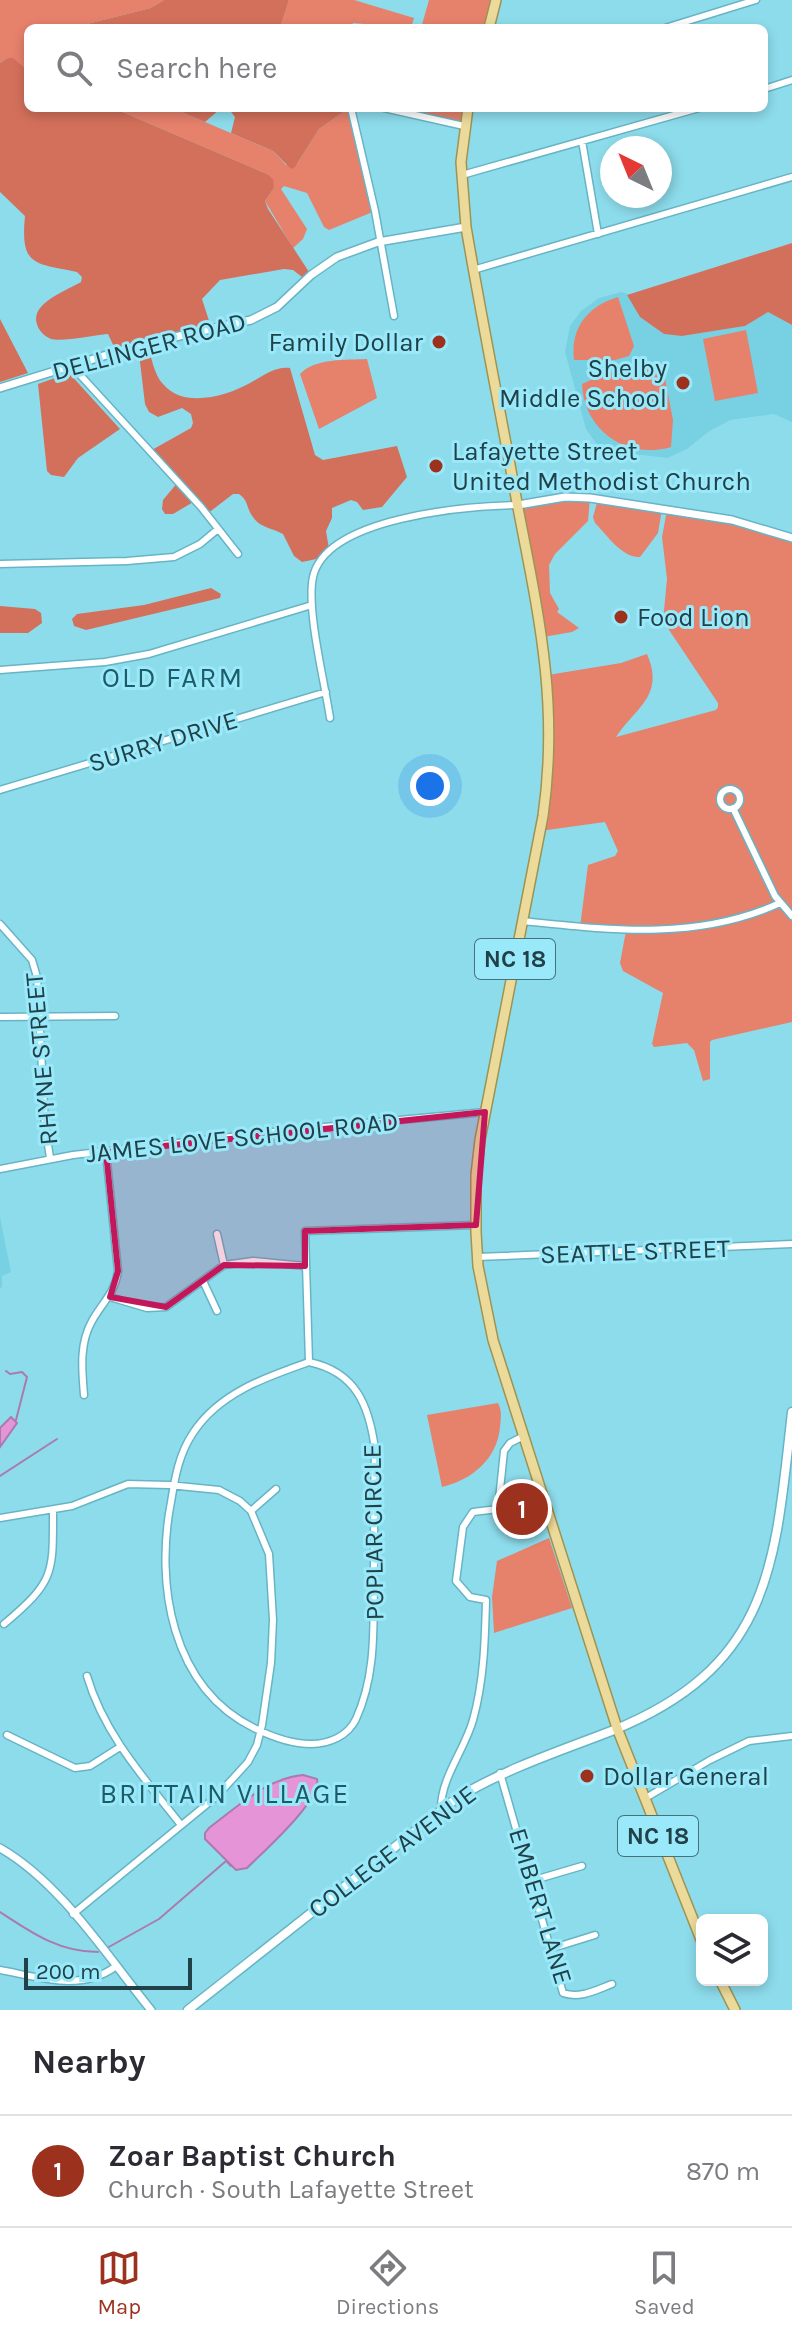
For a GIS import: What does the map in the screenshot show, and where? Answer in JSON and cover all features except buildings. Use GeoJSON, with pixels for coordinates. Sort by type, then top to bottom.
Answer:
{"type":"FeatureCollection","features":[{"type":"Feature","properties":{"kind":"main road"},"geometry":{"type":"LineString","coordinates":[[490,24],[496,0]]}},
{"type":"Feature","properties":{"kind":"main road","name":"NC 18"},"geometry":{"type":"LineString","coordinates":[[467,112],[462,175],[466,227],[543,637],[550,715],[548,780],[485,1112],[476,1175],[477,1257],[493,1340],[617,1728],[696,1927]]}},
{"type":"Feature","properties":{"kind":"main road","name":"COLLEGE AVENUE"},"geometry":{"type":"LineString","coordinates":[[188,2010],[441,1808],[500,1773],[655,1710],[710,1671],[733,1643],[755,1608],[769,1574],[792,1412]]}},
{"type":"Feature","properties":{"kind":"main road"},"geometry":{"type":"LineString","coordinates":[[723,1986],[735,2010]]}},
{"type":"Feature","properties":{"kind":"street"},"geometry":{"type":"LineString","coordinates":[[678,24],[756,0]]}},
{"type":"Feature","properties":{"kind":"street"},"geometry":{"type":"LineString","coordinates":[[768,88],[792,80]]}},
{"type":"Feature","properties":{"kind":"street"},"geometry":{"type":"LineString","coordinates":[[352,112],[394,316]]}},
{"type":"Feature","properties":{"kind":"street"},"geometry":{"type":"LineString","coordinates":[[402,112],[464,126]]}},
{"type":"Feature","properties":{"kind":"street"},"geometry":{"type":"LineString","coordinates":[[462,175],[685,112]]}},
{"type":"Feature","properties":{"kind":"street"},"geometry":{"type":"LineString","coordinates":[[582,141],[598,234]]}},
{"type":"Feature","properties":{"kind":"street"},"geometry":{"type":"LineString","coordinates":[[473,270],[792,177]]}},
{"type":"Feature","properties":{"kind":"street","name":"DELLINGER ROAD"},"geometry":{"type":"LineString","coordinates":[[0,388],[146,343],[262,316],[337,257],[380,242],[466,227]]}},
{"type":"Feature","properties":{"kind":"street"},"geometry":{"type":"LineString","coordinates":[[71,365],[238,554]]}},
{"type":"Feature","properties":{"kind":"street"},"geometry":{"type":"LineString","coordinates":[[330,718],[312,605],[313,579],[321,558],[350,536],[447,509],[518,505],[565,497],[590,498],[733,520],[792,538]]}},
{"type":"Feature","properties":{"kind":"street"},"geometry":{"type":"LineString","coordinates":[[0,564],[174,557],[200,544],[218,529]]}},
{"type":"Feature","properties":{"kind":"street"},"geometry":{"type":"LineString","coordinates":[[0,670],[105,662],[149,654],[312,605]]}},
{"type":"Feature","properties":{"kind":"street","name":"SURRY DRIVE"},"geometry":{"type":"LineString","coordinates":[[0,790],[326,692]]}},
{"type":"Feature","properties":{"kind":"street"},"geometry":{"type":"LineString","coordinates":[[733,808],[780,903],[792,916]]}},
{"type":"Feature","properties":{"kind":"street"},"geometry":{"type":"LineString","coordinates":[[522,921],[659,931],[751,916],[780,903]]}},
{"type":"Feature","properties":{"kind":"street","name":"RHYNE STREET"},"geometry":{"type":"LineString","coordinates":[[0,924],[32,960],[37,977],[45,1125],[50,1158]]}},
{"type":"Feature","properties":{"kind":"street"},"geometry":{"type":"LineString","coordinates":[[0,1017],[115,1016]]}},
{"type":"Feature","properties":{"kind":"street","name":"JAMES LOVE SCHOOL ROAD"},"geometry":{"type":"LineString","coordinates":[[0,1169],[50,1158],[485,1112]]}},
{"type":"Feature","properties":{"kind":"street"},"geometry":{"type":"LineString","coordinates":[[84,1395],[83,1344],[117,1280],[106,1152]]}},
{"type":"Feature","properties":{"kind":"street"},"geometry":{"type":"LineString","coordinates":[[309,1362],[305,1231],[476,1225]]}},
{"type":"Feature","properties":{"kind":"street"},"geometry":{"type":"LineString","coordinates":[[217,1234],[224,1265]]}},
{"type":"Feature","properties":{"kind":"street","name":"SEATTLE STREET"},"geometry":{"type":"LineString","coordinates":[[477,1257],[792,1244]]}},
{"type":"Feature","properties":{"kind":"street"},"geometry":{"type":"LineString","coordinates":[[110,1297],[147,1308],[166,1307],[224,1265],[253,1261],[305,1266]]}},
{"type":"Feature","properties":{"kind":"street"},"geometry":{"type":"LineString","coordinates":[[203,1281],[217,1311]]}},
{"type":"Feature","properties":{"kind":"street","name":"POPLAR CIRCLE"},"geometry":{"type":"LineString","coordinates":[[309,1362],[337,1371],[358,1393],[372,1425],[375,1449],[373,1653],[355,1722],[335,1740],[297,1744],[260,1731],[219,1707],[200,1684],[185,1659],[176,1632],[166,1579],[164,1547],[174,1485],[177,1464],[192,1434],[206,1417],[250,1384],[309,1362]]}},
{"type":"Feature","properties":{"kind":"street"},"geometry":{"type":"LineString","coordinates":[[441,1808],[445,1788],[474,1719],[486,1622],[486,1600],[470,1597],[456,1581],[463,1527],[473,1512],[498,1509],[504,1451],[510,1443],[522,1437]]}},
{"type":"Feature","properties":{"kind":"street"},"geometry":{"type":"LineString","coordinates":[[0,1518],[89,1501],[128,1484],[219,1490],[251,1511],[269,1554],[271,1663],[257,1745],[248,1762],[234,1779],[73,1914]]}},
{"type":"Feature","properties":{"kind":"street"},"geometry":{"type":"LineString","coordinates":[[251,1511],[276,1489]]}},
{"type":"Feature","properties":{"kind":"street"},"geometry":{"type":"LineString","coordinates":[[4,1624],[37,1593],[49,1576],[53,1558],[53,1510]]}},
{"type":"Feature","properties":{"kind":"street"},"geometry":{"type":"LineString","coordinates":[[87,1676],[100,1712],[120,1747],[181,1825]]}},
{"type":"Feature","properties":{"kind":"street"},"geometry":{"type":"LineString","coordinates":[[7,1735],[75,1768],[97,1763],[120,1747]]}},
{"type":"Feature","properties":{"kind":"street"},"geometry":{"type":"LineString","coordinates":[[644,1799],[749,1741],[792,1736]]}},
{"type":"Feature","properties":{"kind":"street","name":"EMBERT LANE"},"geometry":{"type":"LineString","coordinates":[[500,1773],[562,1990],[567,1995],[583,1995],[612,1984]]}},
{"type":"Feature","properties":{"kind":"street"},"geometry":{"type":"LineString","coordinates":[[0,1848],[20,1859],[43,1879],[151,2010]]}},
{"type":"Feature","properties":{"kind":"street"},"geometry":{"type":"LineString","coordinates":[[531,1881],[582,1866]]}},
{"type":"Feature","properties":{"kind":"street"},"geometry":{"type":"LineString","coordinates":[[550,1949],[595,1935]]}},
{"type":"Feature","properties":{"kind":"street"},"geometry":{"type":"LineString","coordinates":[[0,1970],[77,1982],[98,1978],[115,1967]]}},
{"type":"Feature","properties":{"kind":"highlighted area"},"geometry":{"type":"Polygon","coordinates":[[[485,1112],[476,1225],[305,1231],[305,1266],[224,1265],[166,1307],[110,1297],[118,1271],[106,1152],[485,1112]]]}},
{"type":"Feature","properties":{"kind":"shaded area"},"geometry":{"type":"Polygon","coordinates":[[[0,0],[164,0],[151,8],[87,24],[24,24],[24,68],[8,58],[0,63],[0,0]]]}},
{"type":"Feature","properties":{"kind":"shaded area"},"geometry":{"type":"Polygon","coordinates":[[[164,0],[289,0],[281,24],[87,24],[151,8],[164,0]]]}},
{"type":"Feature","properties":{"kind":"shaded area"},"geometry":{"type":"Polygon","coordinates":[[[289,0],[354,0],[414,18],[412,24],[281,24],[289,0]]]}},
{"type":"Feature","properties":{"kind":"shaded area"},"geometry":{"type":"Polygon","coordinates":[[[429,0],[496,0],[490,24],[422,24],[429,0]]]}},
{"type":"Feature","properties":{"kind":"shaded area"},"geometry":{"type":"Polygon","coordinates":[[[13,58],[24,68],[24,112],[122,112],[273,179],[274,188],[265,201],[268,209],[311,275],[306,280],[293,270],[284,269],[220,280],[202,299],[211,327],[147,343],[160,380],[172,392],[193,398],[218,396],[274,370],[290,368],[315,455],[323,460],[397,446],[407,477],[382,507],[363,510],[351,500],[332,508],[332,518],[326,531],[329,549],[321,558],[302,562],[294,556],[283,534],[256,521],[239,494],[233,494],[207,514],[195,501],[173,514],[165,514],[163,500],[178,482],[150,451],[191,428],[191,414],[182,408],[158,417],[149,412],[145,404],[138,345],[116,351],[108,334],[56,340],[39,329],[36,319],[43,305],[81,282],[82,277],[77,272],[33,260],[25,245],[25,216],[0,192],[0,63],[13,58]]]}},
{"type":"Feature","properties":{"kind":"shaded area"},"geometry":{"type":"Polygon","coordinates":[[[122,112],[181,112],[273,151],[286,165],[297,164],[319,129],[343,112],[350,112],[375,211],[329,230],[324,227],[307,193],[284,186],[281,189],[307,229],[303,239],[293,248],[265,201],[274,188],[267,174],[122,112]]]}},
{"type":"Feature","properties":{"kind":"shaded area"},"geometry":{"type":"Polygon","coordinates":[[[181,112],[217,112],[205,122],[181,112]]]}},
{"type":"Feature","properties":{"kind":"shaded area"},"geometry":{"type":"Polygon","coordinates":[[[231,112],[343,112],[319,129],[291,169],[273,151],[231,133],[235,117],[231,112]]]}},
{"type":"Feature","properties":{"kind":"shaded area"},"geometry":{"type":"Polygon","coordinates":[[[402,112],[467,112],[464,126],[402,112]]]}},
{"type":"Feature","properties":{"kind":"shaded area"},"geometry":{"type":"Polygon","coordinates":[[[792,243],[792,325],[768,312],[745,326],[682,336],[664,334],[640,317],[627,295],[792,243]]]}},
{"type":"Feature","properties":{"kind":"shaded area","name":"Shelby Middle School"},"geometry":{"type":"Polygon","coordinates":[[[626,293],[640,317],[664,334],[682,336],[745,326],[768,312],[792,325],[792,422],[774,414],[730,420],[687,449],[667,458],[601,450],[586,429],[565,352],[570,326],[581,311],[599,298],[626,293]]]}},
{"type":"Feature","properties":{"kind":"shaded area"},"geometry":{"type":"Polygon","coordinates":[[[618,297],[634,346],[629,356],[615,360],[574,360],[575,338],[583,320],[598,306],[618,297]]]}},
{"type":"Feature","properties":{"kind":"shaded area"},"geometry":{"type":"Polygon","coordinates":[[[0,319],[28,373],[0,382],[0,319]]]}},
{"type":"Feature","properties":{"kind":"shaded area"},"geometry":{"type":"Polygon","coordinates":[[[746,330],[758,393],[715,401],[703,339],[746,330]]]}},
{"type":"Feature","properties":{"kind":"shaded area"},"geometry":{"type":"Polygon","coordinates":[[[367,359],[377,398],[319,429],[300,374],[322,362],[367,359]]]}},
{"type":"Feature","properties":{"kind":"shaded area"},"geometry":{"type":"Polygon","coordinates":[[[662,363],[673,420],[671,447],[639,449],[611,438],[591,416],[582,384],[606,373],[662,363]]]}},
{"type":"Feature","properties":{"kind":"shaded area"},"geometry":{"type":"Polygon","coordinates":[[[69,373],[120,429],[78,458],[64,477],[51,475],[47,471],[38,384],[69,373]]]}},
{"type":"Feature","properties":{"kind":"shaded area"},"geometry":{"type":"Polygon","coordinates":[[[590,498],[588,521],[555,554],[549,565],[550,593],[559,609],[557,612],[579,628],[543,637],[518,505],[590,498]]]}},
{"type":"Feature","properties":{"kind":"shaded area"},"geometry":{"type":"Polygon","coordinates":[[[598,499],[662,509],[658,533],[640,557],[621,550],[595,523],[593,517],[598,499]]]}},
{"type":"Feature","properties":{"kind":"shaded area"},"geometry":{"type":"Polygon","coordinates":[[[667,510],[702,515],[792,538],[792,1022],[712,1040],[710,1079],[703,1081],[694,1050],[687,1043],[654,1047],[652,1044],[663,993],[623,971],[620,963],[626,931],[580,927],[588,865],[615,856],[618,851],[605,822],[540,831],[548,675],[621,663],[647,654],[653,680],[650,691],[616,737],[718,707],[663,621],[667,579],[662,537],[667,510]]]}},
{"type":"Feature","properties":{"kind":"shaded area"},"geometry":{"type":"Polygon","coordinates":[[[211,588],[221,594],[220,598],[86,630],[74,626],[72,619],[77,614],[144,605],[211,588]]]}},
{"type":"Feature","properties":{"kind":"shaded area"},"geometry":{"type":"Polygon","coordinates":[[[0,606],[35,609],[41,613],[42,623],[28,633],[0,633],[0,606]]]}},
{"type":"Feature","properties":{"kind":"shaded area"},"geometry":{"type":"Polygon","coordinates":[[[0,1217],[11,1272],[2,1276],[0,1288],[0,1217]]]}},
{"type":"Feature","properties":{"kind":"shaded area"},"geometry":{"type":"Polygon","coordinates":[[[498,1403],[501,1411],[498,1439],[488,1459],[472,1474],[442,1487],[427,1415],[498,1403]]]}},
{"type":"Feature","properties":{"kind":"shaded area"},"geometry":{"type":"Polygon","coordinates":[[[11,1417],[17,1423],[0,1447],[0,1428],[11,1417]]]}},
{"type":"Feature","properties":{"kind":"shaded area"},"geometry":{"type":"Polygon","coordinates":[[[549,1538],[572,1608],[494,1633],[492,1597],[497,1561],[549,1538]]]}},
{"type":"Feature","properties":{"kind":"shaded area"},"geometry":{"type":"Polygon","coordinates":[[[303,1775],[317,1779],[310,1800],[247,1868],[236,1870],[205,1839],[209,1828],[253,1795],[277,1782],[303,1775]]]}},
{"type":"Feature","properties":{"kind":"waterway"},"geometry":{"type":"LineString","coordinates":[[6,1371],[10,1374],[22,1372],[27,1377],[16,1420]]}},
{"type":"Feature","properties":{"kind":"waterway"},"geometry":{"type":"LineString","coordinates":[[0,1476],[57,1439]]}},
{"type":"Feature","properties":{"kind":"waterway"},"geometry":{"type":"LineString","coordinates":[[107,1948],[159,1919],[226,1861],[231,1866]]}},
{"type":"Feature","properties":{"kind":"waterway"},"geometry":{"type":"LineString","coordinates":[[0,1912],[58,1945],[98,1952]]}},
{"type":"Feature","properties":{"kind":"place","name":"Family Dollar"},"geometry":{"type":"Point","coordinates":[439,342]}},
{"type":"Feature","properties":{"kind":"place","name":"Shelby Middle School"},"geometry":{"type":"Point","coordinates":[683,383]}},
{"type":"Feature","properties":{"kind":"place","name":"Lafayette Street United Methodist Church"},"geometry":{"type":"Point","coordinates":[436,466]}},
{"type":"Feature","properties":{"kind":"place","name":"Food Lion"},"geometry":{"type":"Point","coordinates":[621,617]}},
{"type":"Feature","properties":{"kind":"place","name":"Zoar Baptist Church"},"geometry":{"type":"Point","coordinates":[522,1509]}},
{"type":"Feature","properties":{"kind":"place","name":"Dollar General"},"geometry":{"type":"Point","coordinates":[587,1776]}},
{"type":"Feature","properties":{"kind":"district","name":"OLD FARM"},"geometry":{"type":"Point","coordinates":[173,677]}},
{"type":"Feature","properties":{"kind":"district","name":"BRITTAIN VILLAGE"},"geometry":{"type":"Point","coordinates":[225,1793]}}]}
